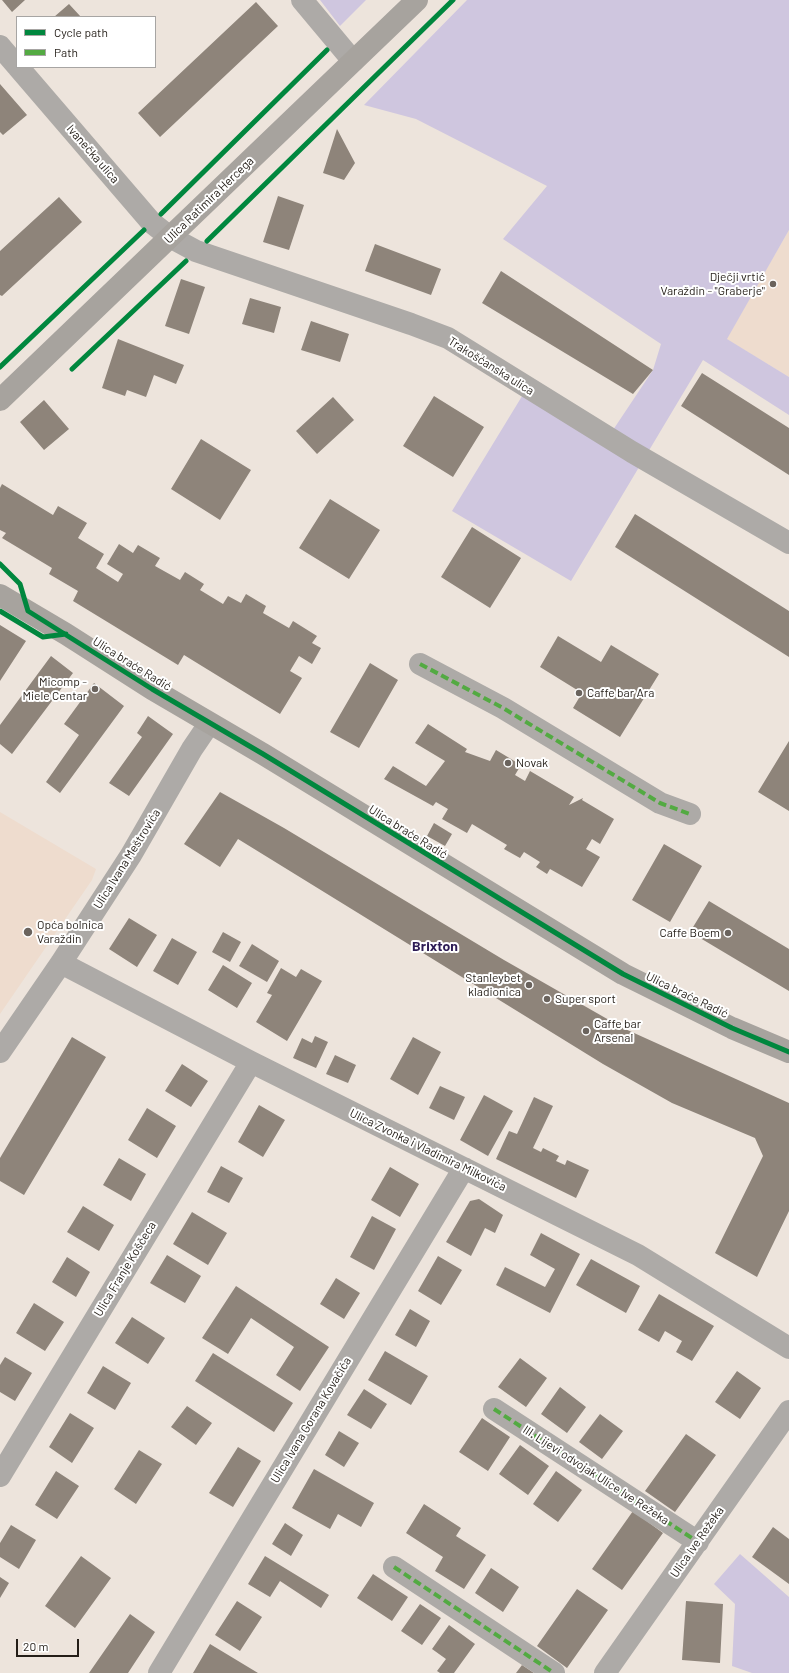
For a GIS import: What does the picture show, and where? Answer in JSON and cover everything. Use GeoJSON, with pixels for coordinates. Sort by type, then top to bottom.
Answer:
{"type":"FeatureCollection","features":[{"type":"Feature","properties":{"kind":"main road","name":"Ulica Ratimira Hercega"},"geometry":{"type":"LineString","coordinates":[[1,396],[170,237],[417,0]]}},
{"type":"Feature","properties":{"kind":"main road","name":"Ulica braće Radić"},"geometry":{"type":"LineString","coordinates":[[5,595],[152,689],[263,754],[623,974],[732,1028],[789,1052]]}},
{"type":"Feature","properties":{"kind":"street"},"geometry":{"type":"LineString","coordinates":[[302,0],[353,61]]}},
{"type":"Feature","properties":{"kind":"street","name":"Ivanečka ulica"},"geometry":{"type":"LineString","coordinates":[[0,46],[16,66]]}},
{"type":"Feature","properties":{"kind":"street","name":"Ivanečka ulica"},"geometry":{"type":"LineString","coordinates":[[18,68],[152,222],[170,237]]}},
{"type":"Feature","properties":{"kind":"street","name":"Trakošćanska ulica"},"geometry":{"type":"LineString","coordinates":[[170,237],[196,251],[448,338],[632,452],[789,543]]}},
{"type":"Feature","properties":{"kind":"street"},"geometry":{"type":"LineString","coordinates":[[420,664],[503,708],[660,803],[690,814]]}},
{"type":"Feature","properties":{"kind":"street","name":"Ulica Ivana Meštrovića"},"geometry":{"type":"LineString","coordinates":[[0,1052],[61,964],[131,855],[192,749],[210,724]]}},
{"type":"Feature","properties":{"kind":"street","name":"Ulica Zvonka i Vladimira Milkovića"},"geometry":{"type":"LineString","coordinates":[[61,964],[251,1062],[638,1255],[789,1348]]}},
{"type":"Feature","properties":{"kind":"street","name":"Ulica Franje Koščeca"},"geometry":{"type":"LineString","coordinates":[[0,1476],[251,1062]]}},
{"type":"Feature","properties":{"kind":"street","name":"Ulica Ivana Gorana Kovačića"},"geometry":{"type":"LineString","coordinates":[[159,1673],[464,1168]]}},
{"type":"Feature","properties":{"kind":"street","name":"III. Lijevi odvojak Ulice Ive Režeka"},"geometry":{"type":"LineString","coordinates":[[494,1409],[698,1542]]}},
{"type":"Feature","properties":{"kind":"street","name":"Ulica Ive Režeka"},"geometry":{"type":"LineString","coordinates":[[605,1673],[789,1411]]}},
{"type":"Feature","properties":{"kind":"street"},"geometry":{"type":"LineString","coordinates":[[394,1567],[554,1673]]}},
{"type":"Feature","properties":{"kind":"shaded area"},"geometry":{"type":"Polygon","coordinates":[[[320,0],[366,0],[340,26],[320,0]]]}},
{"type":"Feature","properties":{"kind":"shaded area"},"geometry":{"type":"Polygon","coordinates":[[[467,0],[789,0],[789,230],[727,339],[789,377],[789,415],[703,360],[571,581],[452,511],[527,388],[609,436],[653,370],[661,344],[503,239],[547,186],[416,119],[364,105],[467,0]]]}},
{"type":"Feature","properties":{"kind":"shaded area","name":"Dječji vrtić Varaždin - \"Graberje\""},"geometry":{"type":"Polygon","coordinates":[[[789,230],[789,377],[726,339],[789,230]]]}},
{"type":"Feature","properties":{"kind":"shaded area","name":"Opća bolnica Varaždin"},"geometry":{"type":"Polygon","coordinates":[[[0,812],[96,869],[92,880],[0,1014],[0,812]]]}},
{"type":"Feature","properties":{"kind":"shaded area"},"geometry":{"type":"Polygon","coordinates":[[[740,1554],[789,1597],[789,1673],[752,1673],[732,1666],[735,1604],[714,1584],[740,1554]]]}},
{"type":"Feature","properties":{"kind":"building"},"geometry":{"type":"Polygon","coordinates":[[[2,0],[25,0],[12,12],[2,0]]]}},
{"type":"Feature","properties":{"kind":"building"},"geometry":{"type":"Polygon","coordinates":[[[256,2],[278,26],[160,137],[138,113],[256,2]]]}},
{"type":"Feature","properties":{"kind":"building"},"geometry":{"type":"Polygon","coordinates":[[[69,4],[80,16],[55,16],[69,4]]]}},
{"type":"Feature","properties":{"kind":"building"},"geometry":{"type":"Polygon","coordinates":[[[0,84],[27,115],[3,135],[0,132],[0,84]]]}},
{"type":"Feature","properties":{"kind":"building"},"geometry":{"type":"Polygon","coordinates":[[[337,129],[355,163],[344,180],[323,173],[337,129]]]}},
{"type":"Feature","properties":{"kind":"building"},"geometry":{"type":"Polygon","coordinates":[[[278,196],[304,205],[289,250],[263,242],[278,196]]]}},
{"type":"Feature","properties":{"kind":"building"},"geometry":{"type":"Polygon","coordinates":[[[59,197],[82,222],[2,296],[0,295],[0,251],[59,197]]]}},
{"type":"Feature","properties":{"kind":"building"},"geometry":{"type":"Polygon","coordinates":[[[375,244],[441,269],[431,295],[365,271],[375,244]]]}},
{"type":"Feature","properties":{"kind":"building"},"geometry":{"type":"Polygon","coordinates":[[[501,271],[653,370],[633,394],[482,303],[501,271]]]}},
{"type":"Feature","properties":{"kind":"building"},"geometry":{"type":"Polygon","coordinates":[[[181,279],[205,287],[189,334],[165,326],[181,279]]]}},
{"type":"Feature","properties":{"kind":"building"},"geometry":{"type":"Polygon","coordinates":[[[250,298],[281,307],[274,333],[242,324],[250,298]]]}},
{"type":"Feature","properties":{"kind":"building"},"geometry":{"type":"Polygon","coordinates":[[[311,321],[349,334],[340,362],[301,350],[311,321]]]}},
{"type":"Feature","properties":{"kind":"building"},"geometry":{"type":"Polygon","coordinates":[[[118,339],[184,365],[176,384],[154,375],[146,397],[127,390],[125,396],[102,388],[118,339]]]}},
{"type":"Feature","properties":{"kind":"building"},"geometry":{"type":"Polygon","coordinates":[[[702,373],[789,428],[789,475],[681,406],[702,373]]]}},
{"type":"Feature","properties":{"kind":"building"},"geometry":{"type":"Polygon","coordinates":[[[434,396],[484,427],[453,477],[403,446],[434,396]]]}},
{"type":"Feature","properties":{"kind":"building"},"geometry":{"type":"Polygon","coordinates":[[[333,397],[354,420],[317,454],[296,431],[333,397]]]}},
{"type":"Feature","properties":{"kind":"building"},"geometry":{"type":"Polygon","coordinates":[[[44,400],[69,429],[44,450],[20,422],[44,400]]]}},
{"type":"Feature","properties":{"kind":"building"},"geometry":{"type":"Polygon","coordinates":[[[201,439],[251,470],[220,520],[171,489],[201,439]]]}},
{"type":"Feature","properties":{"kind":"building"},"geometry":{"type":"Polygon","coordinates":[[[2,484],[53,515],[58,506],[87,523],[78,538],[104,554],[96,568],[118,582],[123,574],[107,564],[119,544],[133,553],[138,545],[160,558],[155,566],[180,580],[185,572],[204,584],[200,590],[223,604],[228,596],[241,603],[246,594],[266,606],[263,613],[289,628],[293,621],[317,636],[312,643],[321,648],[312,664],[299,656],[290,671],[302,678],[280,714],[184,655],[178,665],[73,601],[78,591],[49,574],[52,568],[2,538],[6,533],[0,530],[0,488],[2,484]]]}},
{"type":"Feature","properties":{"kind":"building"},"geometry":{"type":"Polygon","coordinates":[[[330,499],[380,530],[349,579],[299,548],[330,499]]]}},
{"type":"Feature","properties":{"kind":"building"},"geometry":{"type":"Polygon","coordinates":[[[635,514],[789,611],[789,657],[615,547],[635,514]]]}},
{"type":"Feature","properties":{"kind":"building"},"geometry":{"type":"Polygon","coordinates":[[[472,527],[521,558],[490,608],[441,577],[472,527]]]}},
{"type":"Feature","properties":{"kind":"building"},"geometry":{"type":"Polygon","coordinates":[[[0,625],[26,641],[0,681],[0,625]]]}},
{"type":"Feature","properties":{"kind":"building"},"geometry":{"type":"Polygon","coordinates":[[[558,636],[601,662],[611,645],[659,674],[620,737],[573,708],[582,693],[540,667],[558,636]]]}},
{"type":"Feature","properties":{"kind":"building"},"geometry":{"type":"Polygon","coordinates":[[[51,656],[73,673],[12,754],[0,744],[0,725],[51,656]]]}},
{"type":"Feature","properties":{"kind":"building"},"geometry":{"type":"Polygon","coordinates":[[[370,663],[398,680],[359,748],[330,732],[370,663]]]}},
{"type":"Feature","properties":{"kind":"building"},"geometry":{"type":"Polygon","coordinates":[[[94,683],[124,706],[60,793],[46,782],[79,735],[64,724],[94,683]]]}},
{"type":"Feature","properties":{"kind":"building"},"geometry":{"type":"Polygon","coordinates":[[[148,716],[173,734],[129,796],[109,783],[142,737],[137,733],[148,716]]]}},
{"type":"Feature","properties":{"kind":"building"},"geometry":{"type":"Polygon","coordinates":[[[428,724],[467,749],[465,752],[490,761],[496,750],[521,765],[515,775],[525,781],[530,771],[574,797],[569,805],[583,798],[582,800],[614,819],[600,844],[592,839],[586,849],[600,857],[582,887],[550,869],[547,874],[536,867],[540,862],[524,852],[520,858],[504,849],[507,845],[472,824],[467,833],[442,819],[448,809],[436,802],[433,806],[384,779],[393,766],[426,786],[445,761],[415,743],[428,724]]]}},
{"type":"Feature","properties":{"kind":"building"},"geometry":{"type":"Polygon","coordinates":[[[789,741],[789,811],[758,792],[789,741]]]}},
{"type":"Feature","properties":{"kind":"building"},"geometry":{"type":"Polygon","coordinates":[[[220,792],[284,828],[504,960],[623,1028],[789,1103],[789,1211],[757,1277],[715,1253],[763,1156],[755,1138],[672,1103],[603,1064],[238,839],[220,867],[184,844],[220,792]]]}},
{"type":"Feature","properties":{"kind":"building"},"geometry":{"type":"Polygon","coordinates":[[[434,823],[452,834],[445,846],[427,836],[434,823]]]}},
{"type":"Feature","properties":{"kind":"building"},"geometry":{"type":"Polygon","coordinates":[[[664,844],[702,866],[670,922],[632,900],[664,844]]]}},
{"type":"Feature","properties":{"kind":"building"},"geometry":{"type":"Polygon","coordinates":[[[709,901],[789,949],[789,991],[690,932],[709,901]]]}},
{"type":"Feature","properties":{"kind":"building"},"geometry":{"type":"Polygon","coordinates":[[[129,918],[157,935],[137,967],[109,949],[129,918]]]}},
{"type":"Feature","properties":{"kind":"building"},"geometry":{"type":"Polygon","coordinates":[[[223,932],[241,942],[230,962],[212,952],[223,932]]]}},
{"type":"Feature","properties":{"kind":"building"},"geometry":{"type":"Polygon","coordinates":[[[172,938],[197,952],[178,985],[153,971],[172,938]]]}},
{"type":"Feature","properties":{"kind":"building"},"geometry":{"type":"Polygon","coordinates":[[[252,944],[279,961],[267,982],[239,966],[252,944]]]}},
{"type":"Feature","properties":{"kind":"building"},"geometry":{"type":"Polygon","coordinates":[[[223,965],[252,983],[237,1008],[208,990],[223,965]]]}},
{"type":"Feature","properties":{"kind":"building"},"geometry":{"type":"Polygon","coordinates":[[[281,968],[296,977],[301,969],[322,981],[287,1041],[256,1022],[272,995],[267,993],[281,968]]]}},
{"type":"Feature","properties":{"kind":"building"},"geometry":{"type":"Polygon","coordinates":[[[315,1036],[328,1042],[316,1068],[293,1058],[302,1038],[312,1043],[315,1036]]]}},
{"type":"Feature","properties":{"kind":"building"},"geometry":{"type":"Polygon","coordinates":[[[72,1037],[106,1057],[24,1195],[0,1181],[0,1158],[72,1037]]]}},
{"type":"Feature","properties":{"kind":"building"},"geometry":{"type":"Polygon","coordinates":[[[413,1037],[441,1052],[418,1095],[390,1079],[413,1037]]]}},
{"type":"Feature","properties":{"kind":"building"},"geometry":{"type":"Polygon","coordinates":[[[335,1055],[356,1065],[348,1083],[326,1074],[335,1055]]]}},
{"type":"Feature","properties":{"kind":"building"},"geometry":{"type":"Polygon","coordinates":[[[182,1064],[208,1081],[191,1107],[165,1091],[182,1064]]]}},
{"type":"Feature","properties":{"kind":"building"},"geometry":{"type":"Polygon","coordinates":[[[440,1086],[465,1097],[454,1120],[429,1108],[440,1086]]]}},
{"type":"Feature","properties":{"kind":"building"},"geometry":{"type":"Polygon","coordinates":[[[484,1095],[513,1111],[488,1156],[460,1140],[484,1095]]]}},
{"type":"Feature","properties":{"kind":"building"},"geometry":{"type":"Polygon","coordinates":[[[534,1097],[553,1106],[533,1148],[541,1152],[543,1148],[559,1156],[556,1161],[565,1165],[567,1160],[589,1170],[576,1198],[496,1159],[509,1131],[517,1134],[534,1097]]]}},
{"type":"Feature","properties":{"kind":"building"},"geometry":{"type":"Polygon","coordinates":[[[259,1105],[285,1120],[263,1157],[238,1142],[259,1105]]]}},
{"type":"Feature","properties":{"kind":"building"},"geometry":{"type":"Polygon","coordinates":[[[147,1108],[176,1126],[157,1158],[128,1140],[147,1108]]]}},
{"type":"Feature","properties":{"kind":"building"},"geometry":{"type":"Polygon","coordinates":[[[119,1158],[146,1174],[131,1201],[103,1185],[119,1158]]]}},
{"type":"Feature","properties":{"kind":"building"},"geometry":{"type":"Polygon","coordinates":[[[221,1166],[243,1178],[229,1203],[207,1192],[221,1166]]]}},
{"type":"Feature","properties":{"kind":"building"},"geometry":{"type":"Polygon","coordinates":[[[390,1167],[419,1184],[400,1217],[371,1200],[390,1167]]]}},
{"type":"Feature","properties":{"kind":"building"},"geometry":{"type":"Polygon","coordinates":[[[479,1199],[503,1215],[495,1233],[485,1228],[471,1256],[446,1242],[470,1201],[479,1199]]]}},
{"type":"Feature","properties":{"kind":"building"},"geometry":{"type":"Polygon","coordinates":[[[83,1206],[114,1225],[99,1251],[67,1232],[83,1206]]]}},
{"type":"Feature","properties":{"kind":"building"},"geometry":{"type":"Polygon","coordinates":[[[192,1212],[227,1233],[208,1265],[173,1244],[192,1212]]]}},
{"type":"Feature","properties":{"kind":"building"},"geometry":{"type":"Polygon","coordinates":[[[372,1216],[396,1229],[374,1270],[350,1257],[372,1216]]]}},
{"type":"Feature","properties":{"kind":"building"},"geometry":{"type":"Polygon","coordinates":[[[541,1233],[580,1254],[550,1313],[496,1285],[505,1267],[545,1287],[555,1269],[530,1255],[541,1233]]]}},
{"type":"Feature","properties":{"kind":"building"},"geometry":{"type":"Polygon","coordinates":[[[167,1255],[201,1276],[185,1303],[150,1283],[167,1255]]]}},
{"type":"Feature","properties":{"kind":"building"},"geometry":{"type":"Polygon","coordinates":[[[438,1256],[462,1270],[441,1305],[418,1291],[438,1256]]]}},
{"type":"Feature","properties":{"kind":"building"},"geometry":{"type":"Polygon","coordinates":[[[67,1257],[90,1272],[76,1297],[52,1282],[67,1257]]]}},
{"type":"Feature","properties":{"kind":"building"},"geometry":{"type":"Polygon","coordinates":[[[591,1259],[640,1286],[626,1313],[576,1285],[591,1259]]]}},
{"type":"Feature","properties":{"kind":"building"},"geometry":{"type":"Polygon","coordinates":[[[336,1278],[360,1293],[344,1319],[320,1304],[336,1278]]]}},
{"type":"Feature","properties":{"kind":"building"},"geometry":{"type":"Polygon","coordinates":[[[236,1286],[329,1347],[300,1391],[276,1375],[294,1347],[251,1318],[228,1354],[202,1338],[236,1286]]]}},
{"type":"Feature","properties":{"kind":"building"},"geometry":{"type":"Polygon","coordinates":[[[659,1294],[714,1326],[692,1361],[676,1352],[682,1341],[665,1331],[659,1342],[638,1330],[659,1294]]]}},
{"type":"Feature","properties":{"kind":"building"},"geometry":{"type":"Polygon","coordinates":[[[34,1303],[64,1322],[45,1351],[16,1333],[34,1303]]]}},
{"type":"Feature","properties":{"kind":"building"},"geometry":{"type":"Polygon","coordinates":[[[410,1309],[430,1321],[416,1347],[395,1335],[410,1309]]]}},
{"type":"Feature","properties":{"kind":"building"},"geometry":{"type":"Polygon","coordinates":[[[132,1317],[165,1338],[148,1364],[115,1343],[132,1317]]]}},
{"type":"Feature","properties":{"kind":"building"},"geometry":{"type":"Polygon","coordinates":[[[385,1351],[428,1376],[411,1405],[368,1380],[385,1351]]]}},
{"type":"Feature","properties":{"kind":"building"},"geometry":{"type":"Polygon","coordinates":[[[213,1353],[293,1403],[274,1432],[195,1381],[213,1353]]]}},
{"type":"Feature","properties":{"kind":"building"},"geometry":{"type":"Polygon","coordinates":[[[5,1357],[32,1373],[15,1401],[0,1392],[0,1365],[5,1357]]]}},
{"type":"Feature","properties":{"kind":"building"},"geometry":{"type":"Polygon","coordinates":[[[520,1358],[547,1378],[526,1407],[498,1387],[520,1358]]]}},
{"type":"Feature","properties":{"kind":"building"},"geometry":{"type":"Polygon","coordinates":[[[103,1366],[131,1383],[115,1410],[87,1393],[103,1366]]]}},
{"type":"Feature","properties":{"kind":"building"},"geometry":{"type":"Polygon","coordinates":[[[737,1371],[761,1388],[740,1419],[715,1402],[737,1371]]]}},
{"type":"Feature","properties":{"kind":"building"},"geometry":{"type":"Polygon","coordinates":[[[560,1387],[586,1407],[567,1433],[541,1414],[560,1387]]]}},
{"type":"Feature","properties":{"kind":"building"},"geometry":{"type":"Polygon","coordinates":[[[364,1389],[387,1404],[371,1429],[347,1415],[364,1389]]]}},
{"type":"Feature","properties":{"kind":"building"},"geometry":{"type":"Polygon","coordinates":[[[187,1406],[212,1423],[196,1445],[171,1427],[187,1406]]]}},
{"type":"Feature","properties":{"kind":"building"},"geometry":{"type":"Polygon","coordinates":[[[70,1413],[94,1428],[72,1463],[49,1447],[70,1413]]]}},
{"type":"Feature","properties":{"kind":"building"},"geometry":{"type":"Polygon","coordinates":[[[600,1414],[623,1431],[602,1459],[579,1442],[600,1414]]]}},
{"type":"Feature","properties":{"kind":"building"},"geometry":{"type":"Polygon","coordinates":[[[482,1418],[510,1437],[488,1471],[459,1452],[482,1418]]]}},
{"type":"Feature","properties":{"kind":"building"},"geometry":{"type":"Polygon","coordinates":[[[339,1431],[359,1443],[344,1467],[325,1455],[339,1431]]]}},
{"type":"Feature","properties":{"kind":"building"},"geometry":{"type":"Polygon","coordinates":[[[686,1434],[716,1455],[675,1512],[645,1491],[686,1434]]]}},
{"type":"Feature","properties":{"kind":"building"},"geometry":{"type":"Polygon","coordinates":[[[520,1445],[549,1466],[528,1495],[499,1474],[520,1445]]]}},
{"type":"Feature","properties":{"kind":"building"},"geometry":{"type":"Polygon","coordinates":[[[238,1447],[261,1461],[233,1507],[209,1493],[238,1447]]]}},
{"type":"Feature","properties":{"kind":"building"},"geometry":{"type":"Polygon","coordinates":[[[139,1450],[162,1464],[136,1504],[114,1489],[139,1450]]]}},
{"type":"Feature","properties":{"kind":"building"},"geometry":{"type":"Polygon","coordinates":[[[314,1469],[374,1503],[361,1527],[338,1514],[330,1529],[292,1508],[314,1469]]]}},
{"type":"Feature","properties":{"kind":"building"},"geometry":{"type":"Polygon","coordinates":[[[56,1471],[79,1486],[57,1519],[35,1505],[56,1471]]]}},
{"type":"Feature","properties":{"kind":"building"},"geometry":{"type":"Polygon","coordinates":[[[556,1471],[582,1490],[558,1522],[533,1504],[556,1471]]]}},
{"type":"Feature","properties":{"kind":"building"},"geometry":{"type":"Polygon","coordinates":[[[424,1504],[461,1528],[456,1536],[486,1555],[464,1589],[435,1571],[443,1557],[406,1533],[424,1504]]]}},
{"type":"Feature","properties":{"kind":"building"},"geometry":{"type":"Polygon","coordinates":[[[633,1511],[663,1533],[622,1590],[592,1569],[633,1511]]]}},
{"type":"Feature","properties":{"kind":"building"},"geometry":{"type":"Polygon","coordinates":[[[285,1523],[303,1535],[291,1556],[272,1544],[285,1523]]]}},
{"type":"Feature","properties":{"kind":"building"},"geometry":{"type":"Polygon","coordinates":[[[11,1525],[36,1540],[19,1569],[0,1557],[0,1543],[11,1525]]]}},
{"type":"Feature","properties":{"kind":"building"},"geometry":{"type":"Polygon","coordinates":[[[773,1527],[789,1539],[789,1584],[752,1557],[773,1527]]]}},
{"type":"Feature","properties":{"kind":"building"},"geometry":{"type":"Polygon","coordinates":[[[81,1556],[111,1578],[75,1628],[45,1606],[81,1556]]]}},
{"type":"Feature","properties":{"kind":"building"},"geometry":{"type":"Polygon","coordinates":[[[265,1556],[329,1595],[321,1608],[280,1581],[270,1597],[248,1584],[265,1556]]]}},
{"type":"Feature","properties":{"kind":"building"},"geometry":{"type":"Polygon","coordinates":[[[491,1568],[519,1587],[503,1612],[475,1593],[491,1568]]]}},
{"type":"Feature","properties":{"kind":"building"},"geometry":{"type":"Polygon","coordinates":[[[373,1574],[408,1597],[392,1621],[357,1598],[373,1574]]]}},
{"type":"Feature","properties":{"kind":"building"},"geometry":{"type":"Polygon","coordinates":[[[0,1577],[9,1583],[0,1598],[0,1577]]]}},
{"type":"Feature","properties":{"kind":"building"},"geometry":{"type":"Polygon","coordinates":[[[577,1589],[608,1610],[567,1668],[537,1646],[577,1589]]]}},
{"type":"Feature","properties":{"kind":"building"},"geometry":{"type":"Polygon","coordinates":[[[237,1601],[262,1617],[240,1651],[215,1635],[237,1601]]]}},
{"type":"Feature","properties":{"kind":"building"},"geometry":{"type":"Polygon","coordinates":[[[686,1601],[723,1604],[720,1663],[682,1660],[686,1601]]]}},
{"type":"Feature","properties":{"kind":"building"},"geometry":{"type":"Polygon","coordinates":[[[420,1604],[441,1618],[422,1645],[401,1631],[420,1604]]]}},
{"type":"Feature","properties":{"kind":"building"},"geometry":{"type":"Polygon","coordinates":[[[130,1614],[155,1632],[128,1673],[89,1673],[130,1614]]]}},
{"type":"Feature","properties":{"kind":"building"},"geometry":{"type":"Polygon","coordinates":[[[449,1625],[475,1644],[454,1673],[440,1673],[437,1671],[446,1659],[432,1649],[449,1625]]]}},
{"type":"Feature","properties":{"kind":"building"},"geometry":{"type":"Polygon","coordinates":[[[210,1644],[258,1673],[193,1673],[210,1644]]]}},
{"type":"Feature","properties":{"kind":"building"},"geometry":{"type":"Polygon","coordinates":[[[522,1665],[534,1673],[516,1673],[522,1665]]]}},
{"type":"Feature","properties":{"kind":"marked path"},"geometry":{"type":"LineString","coordinates":[[420,664],[503,708],[660,803],[690,814]]}},
{"type":"Feature","properties":{"kind":"marked path"},"geometry":{"type":"LineString","coordinates":[[494,1409],[698,1542]]}},
{"type":"Feature","properties":{"kind":"marked path"},"geometry":{"type":"LineString","coordinates":[[394,1567],[554,1673]]}},
{"type":"Feature","properties":{"kind":"cycle path"},"geometry":{"type":"LineString","coordinates":[[207,241],[453,0]]}},
{"type":"Feature","properties":{"kind":"cycle path"},"geometry":{"type":"LineString","coordinates":[[161,214],[327,50]]}},
{"type":"Feature","properties":{"kind":"cycle path"},"geometry":{"type":"LineString","coordinates":[[0,367],[144,230]]}},
{"type":"Feature","properties":{"kind":"cycle path"},"geometry":{"type":"LineString","coordinates":[[72,369],[186,261]]}},
{"type":"Feature","properties":{"kind":"cycle path"},"geometry":{"type":"LineString","coordinates":[[0,564],[20,584],[28,611],[152,689],[263,754],[623,974],[732,1028],[789,1052]]}},
{"type":"Feature","properties":{"kind":"cycle path"},"geometry":{"type":"LineString","coordinates":[[0,611],[43,637],[66,634]]}},
{"type":"Feature","properties":{"kind":"place","name":"Dječji vrtić Varaždin - \"Graberje\""},"geometry":{"type":"Point","coordinates":[773,284]}},
{"type":"Feature","properties":{"kind":"place","name":"Micomp - Miele Centar"},"geometry":{"type":"Point","coordinates":[95,689]}},
{"type":"Feature","properties":{"kind":"place","name":"Caffe bar Ara"},"geometry":{"type":"Point","coordinates":[579,693]}},
{"type":"Feature","properties":{"kind":"place","name":"Novak"},"geometry":{"type":"Point","coordinates":[508,763]}},
{"type":"Feature","properties":{"kind":"place","name":"Opća bolnica Varaždin"},"geometry":{"type":"Point","coordinates":[28,932]}},
{"type":"Feature","properties":{"kind":"place","name":"Caffe Boem"},"geometry":{"type":"Point","coordinates":[728,933]}},
{"type":"Feature","properties":{"kind":"place","name":"Stanleybet kladionica"},"geometry":{"type":"Point","coordinates":[529,985]}},
{"type":"Feature","properties":{"kind":"place","name":"Super sport"},"geometry":{"type":"Point","coordinates":[547,999]}},
{"type":"Feature","properties":{"kind":"place","name":"Caffe bar Arsenal"},"geometry":{"type":"Point","coordinates":[586,1031]}},
{"type":"Feature","properties":{"kind":"district","name":"Brixton"},"geometry":{"type":"Point","coordinates":[435,946]}}]}
